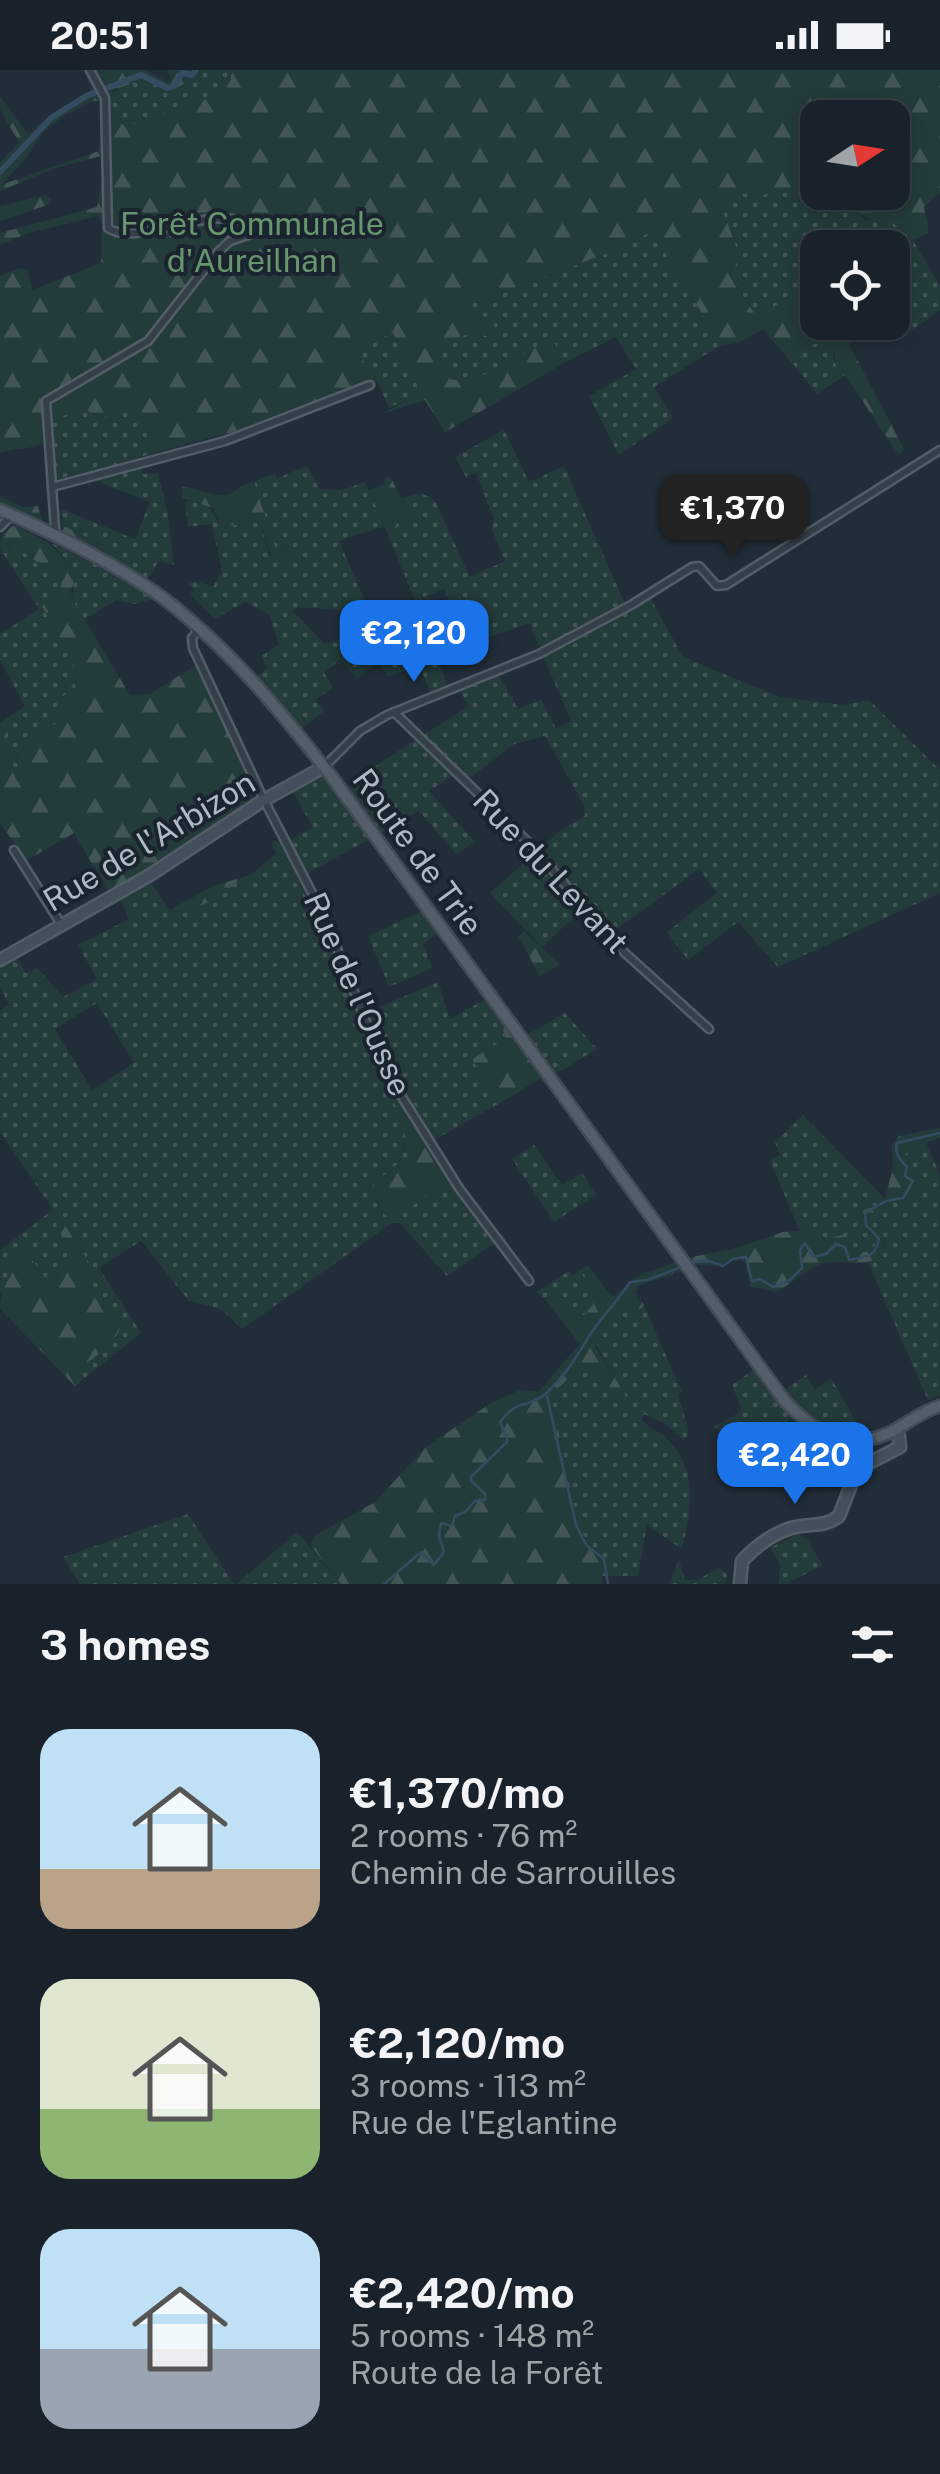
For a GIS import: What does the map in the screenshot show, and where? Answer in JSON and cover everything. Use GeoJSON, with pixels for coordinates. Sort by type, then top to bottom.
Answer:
{"type":"FeatureCollection","features":[{"type":"Feature","properties":{"kind":"main road","name":"Route de Trie"},"geometry":{"type":"LineString","coordinates":[[6,512],[160,596],[266,695],[324,767],[802,1420],[831,1438],[849,1442],[880,1437],[940,1406]]}},
{"type":"Feature","properties":{"kind":"street"},"geometry":{"type":"LineString","coordinates":[[52,536],[55,528],[46,402],[148,341],[218,252],[230,241],[251,234],[254,227],[236,219],[202,220],[121,234],[108,228],[103,92],[90,70]]}},
{"type":"Feature","properties":{"kind":"street"},"geometry":{"type":"LineString","coordinates":[[52,487],[225,441],[370,385]]}},
{"type":"Feature","properties":{"kind":"street"},"geometry":{"type":"LineString","coordinates":[[324,767],[360,731],[394,712],[540,654],[631,606],[692,567],[699,566],[718,586],[726,586],[940,450]]}},
{"type":"Feature","properties":{"kind":"street"},"geometry":{"type":"LineString","coordinates":[[0,527],[6,512]]}},
{"type":"Feature","properties":{"kind":"street","name":"Rue de l'Ousse"},"geometry":{"type":"LineString","coordinates":[[199,629],[192,638],[193,648],[324,916],[385,1070],[458,1188],[530,1280]]}},
{"type":"Feature","properties":{"kind":"street","name":"Rue du Levant"},"geometry":{"type":"LineString","coordinates":[[394,712],[528,842],[625,953],[709,1029]]}},
{"type":"Feature","properties":{"kind":"street","name":"Rue de l'Arbizon"},"geometry":{"type":"LineString","coordinates":[[0,960],[150,876],[264,800],[324,767]]}},
{"type":"Feature","properties":{"kind":"street"},"geometry":{"type":"LineString","coordinates":[[14,850],[61,924]]}},
{"type":"Feature","properties":{"kind":"street"},"geometry":{"type":"LineString","coordinates":[[740,1584],[742,1562],[765,1542],[788,1529],[824,1524],[839,1516],[855,1476],[867,1464],[900,1447],[898,1428]]}},
{"type":"Feature","properties":{"kind":"green space","name":"Forêt Communale d'Aureilhan"},"geometry":{"type":"Polygon","coordinates":[[[83,70],[144,70],[167,82],[171,79],[167,70],[200,70],[172,88],[142,79],[114,90],[114,122],[128,126],[222,94],[231,80],[230,70],[940,70],[940,192],[924,207],[929,233],[913,240],[910,230],[901,230],[892,222],[876,222],[855,210],[910,210],[910,100],[800,100],[800,187],[762,195],[741,193],[719,200],[740,257],[735,280],[756,316],[800,293],[800,340],[850,340],[904,449],[900,455],[896,451],[845,375],[837,371],[833,348],[827,343],[810,344],[788,358],[763,329],[740,342],[721,345],[652,231],[616,250],[487,298],[473,295],[468,300],[472,315],[493,318],[496,333],[462,336],[453,341],[441,355],[450,379],[473,379],[486,374],[548,340],[566,362],[445,432],[425,400],[382,414],[420,392],[393,333],[358,348],[372,383],[266,423],[153,453],[139,409],[122,406],[100,423],[95,422],[86,407],[41,424],[43,443],[0,453],[0,276],[19,268],[28,270],[32,290],[101,263],[102,222],[98,216],[29,233],[0,245],[0,233],[97,207],[101,156],[56,168],[0,191],[0,163],[19,142],[0,110],[0,96],[28,134],[92,89],[83,70]],[[93,101],[43,132],[1,185],[99,151],[102,101],[93,101]]]}},
{"type":"Feature","properties":{"kind":"green space"},"geometry":{"type":"Polygon","coordinates":[[[200,70],[230,70],[231,80],[222,94],[128,126],[114,123],[111,96],[121,85],[143,79],[173,88],[200,70]]]}},
{"type":"Feature","properties":{"kind":"green space"},"geometry":{"type":"Polygon","coordinates":[[[800,187],[800,210],[855,210],[866,220],[892,222],[901,230],[800,230],[800,293],[756,317],[732,276],[719,200],[741,193],[762,195],[800,187]]]}},
{"type":"Feature","properties":{"kind":"green space","name":"Forêt Communale d'Aureilhan"},"geometry":{"type":"Polygon","coordinates":[[[46,195],[52,199],[50,204],[0,221],[0,206],[46,195]]]}},
{"type":"Feature","properties":{"kind":"green space"},"geometry":{"type":"Polygon","coordinates":[[[652,231],[721,345],[654,387],[673,418],[619,455],[589,396],[636,369],[616,337],[566,362],[554,343],[473,379],[450,379],[441,355],[458,337],[482,336],[488,316],[480,319],[472,315],[468,300],[473,295],[488,298],[616,250],[652,231]]]}},
{"type":"Feature","properties":{"kind":"green space"},"geometry":{"type":"Polygon","coordinates":[[[910,237],[940,286],[940,310],[910,332],[910,237]]]}},
{"type":"Feature","properties":{"kind":"green space"},"geometry":{"type":"Polygon","coordinates":[[[393,333],[421,392],[389,408],[377,381],[372,383],[357,348],[393,333]]]}},
{"type":"Feature","properties":{"kind":"green space"},"geometry":{"type":"Polygon","coordinates":[[[827,343],[833,348],[833,360],[845,375],[817,394],[788,358],[810,344],[827,343]]]}},
{"type":"Feature","properties":{"kind":"green space"},"geometry":{"type":"Polygon","coordinates":[[[122,406],[139,409],[153,453],[137,458],[143,474],[158,473],[168,515],[174,565],[159,561],[146,581],[112,562],[110,549],[62,525],[61,509],[135,539],[150,502],[78,474],[54,481],[41,424],[86,407],[93,415],[122,406]]]}},
{"type":"Feature","properties":{"kind":"green space"},"geometry":{"type":"Polygon","coordinates":[[[504,430],[529,482],[564,466],[625,604],[647,592],[683,657],[780,697],[843,705],[869,700],[940,770],[940,893],[778,967],[738,922],[688,960],[667,932],[717,893],[699,869],[606,937],[580,911],[542,947],[490,893],[561,830],[585,816],[584,805],[545,736],[514,744],[470,778],[461,770],[429,791],[474,841],[457,855],[419,811],[381,833],[347,788],[469,706],[460,691],[499,675],[518,709],[541,699],[556,729],[571,721],[529,623],[467,645],[444,589],[415,601],[387,532],[412,520],[402,499],[423,494],[435,501],[470,577],[505,561],[476,473],[466,477],[455,457],[504,430]]]}},
{"type":"Feature","properties":{"kind":"green space"},"geometry":{"type":"Polygon","coordinates":[[[307,466],[320,489],[342,490],[365,482],[385,526],[339,541],[370,612],[298,607],[293,611],[325,644],[419,612],[447,685],[430,692],[420,666],[389,676],[377,662],[357,678],[340,659],[324,673],[333,687],[316,700],[324,711],[300,730],[257,677],[267,668],[261,656],[279,645],[269,614],[245,602],[215,619],[190,595],[194,590],[188,584],[196,581],[213,587],[222,571],[212,524],[188,527],[185,501],[206,505],[223,527],[260,521],[269,555],[284,562],[304,552],[291,547],[276,550],[254,482],[307,466]]]}},
{"type":"Feature","properties":{"kind":"green space"},"geometry":{"type":"Polygon","coordinates":[[[386,477],[391,478],[412,520],[387,532],[369,490],[383,485],[386,477]]]}},
{"type":"Feature","properties":{"kind":"green space"},"geometry":{"type":"Polygon","coordinates":[[[254,482],[276,550],[303,546],[304,552],[292,559],[276,560],[260,521],[222,527],[213,508],[182,498],[182,487],[224,495],[254,482]]]}},
{"type":"Feature","properties":{"kind":"green space"},"geometry":{"type":"Polygon","coordinates":[[[0,497],[22,507],[38,506],[44,528],[0,506],[0,497]]]}},
{"type":"Feature","properties":{"kind":"green space"},"geometry":{"type":"Polygon","coordinates":[[[14,525],[50,545],[78,576],[71,589],[72,599],[130,695],[150,694],[196,665],[256,791],[252,801],[108,891],[74,833],[27,860],[0,823],[0,723],[7,729],[14,770],[23,774],[24,742],[57,723],[61,699],[80,677],[42,606],[61,588],[62,579],[16,547],[0,541],[3,533],[14,525]]]}},
{"type":"Feature","properties":{"kind":"green space"},"geometry":{"type":"Polygon","coordinates":[[[62,525],[110,549],[115,554],[112,562],[63,538],[62,525]]]}},
{"type":"Feature","properties":{"kind":"green space"},"geometry":{"type":"Polygon","coordinates":[[[0,541],[16,547],[62,579],[80,678],[61,699],[58,723],[24,742],[23,774],[18,775],[7,730],[0,723],[25,706],[0,660],[0,634],[39,609],[0,549],[0,541]]]}},
{"type":"Feature","properties":{"kind":"green space"},"geometry":{"type":"Polygon","coordinates":[[[52,543],[141,588],[153,599],[134,604],[116,600],[84,620],[72,599],[75,571],[52,543]]]}},
{"type":"Feature","properties":{"kind":"green space"},"geometry":{"type":"Polygon","coordinates":[[[318,776],[332,784],[372,838],[306,874],[290,841],[313,827],[291,789],[318,776]]]}},
{"type":"Feature","properties":{"kind":"green space"},"geometry":{"type":"Polygon","coordinates":[[[278,841],[314,899],[324,933],[272,980],[268,975],[313,934],[314,923],[302,889],[273,848],[272,842],[278,841]]]}},
{"type":"Feature","properties":{"kind":"green space"},"geometry":{"type":"Polygon","coordinates":[[[277,853],[313,913],[313,934],[268,974],[324,933],[325,924],[330,922],[340,947],[335,950],[356,1003],[365,998],[370,1011],[438,982],[450,1019],[486,999],[504,1020],[506,1038],[499,1099],[507,1099],[436,1139],[411,1101],[402,1115],[407,1128],[403,1143],[408,1156],[374,1183],[378,1205],[394,1218],[448,1181],[496,1242],[447,1276],[400,1223],[392,1223],[242,1329],[221,1309],[189,1301],[141,1241],[99,1268],[141,1333],[82,1380],[75,1371],[117,1337],[119,1319],[91,1288],[70,1234],[0,1132],[0,1010],[9,1005],[0,987],[0,965],[15,956],[26,973],[37,968],[63,997],[97,979],[78,945],[129,919],[120,899],[151,883],[170,910],[178,912],[249,876],[277,853]],[[97,1003],[55,1029],[92,1090],[134,1063],[97,1003]]]}},
{"type":"Feature","properties":{"kind":"green space"},"geometry":{"type":"Polygon","coordinates":[[[240,878],[208,902],[187,910],[170,910],[215,885],[240,878]]]}},
{"type":"Feature","properties":{"kind":"green space"},"geometry":{"type":"Polygon","coordinates":[[[407,884],[465,963],[462,965],[437,934],[423,944],[432,968],[389,987],[368,936],[422,911],[404,886],[407,884]]]}},
{"type":"Feature","properties":{"kind":"green space"},"geometry":{"type":"Polygon","coordinates":[[[524,931],[560,965],[540,976],[518,936],[524,931]]]}},
{"type":"Feature","properties":{"kind":"green space"},"geometry":{"type":"Polygon","coordinates":[[[565,1013],[597,1049],[554,1075],[526,1036],[565,1013]]]}},
{"type":"Feature","properties":{"kind":"green space"},"geometry":{"type":"Polygon","coordinates":[[[504,1020],[544,1076],[499,1100],[490,1092],[472,1059],[506,1038],[499,1021],[504,1020]]]}},
{"type":"Feature","properties":{"kind":"green space"},"geometry":{"type":"Polygon","coordinates":[[[389,1080],[397,1092],[403,1091],[436,1139],[437,1160],[448,1181],[394,1218],[385,1215],[372,1194],[374,1183],[408,1156],[402,1137],[407,1128],[384,1084],[389,1080]]]}},
{"type":"Feature","properties":{"kind":"green space"},"geometry":{"type":"Polygon","coordinates":[[[803,1115],[888,1202],[908,1198],[917,1177],[905,1153],[925,1141],[940,1174],[940,1396],[928,1400],[868,1262],[881,1251],[885,1240],[867,1223],[872,1211],[863,1212],[869,1233],[877,1238],[874,1249],[865,1254],[856,1252],[850,1243],[825,1240],[814,1230],[800,1231],[770,1161],[780,1155],[775,1142],[803,1115]]]}},
{"type":"Feature","properties":{"kind":"green space"},"geometry":{"type":"Polygon","coordinates":[[[940,1128],[940,1137],[905,1153],[917,1177],[918,1189],[908,1198],[887,1202],[892,1145],[899,1136],[940,1128]]]}},
{"type":"Feature","properties":{"kind":"green space"},"geometry":{"type":"Polygon","coordinates":[[[534,1145],[562,1185],[582,1173],[597,1194],[554,1222],[512,1159],[534,1145]]]}},
{"type":"Feature","properties":{"kind":"green space"},"geometry":{"type":"Polygon","coordinates":[[[880,1203],[882,1206],[867,1223],[884,1236],[876,1258],[869,1262],[819,1265],[776,1292],[750,1286],[746,1264],[740,1259],[719,1266],[692,1265],[687,1258],[736,1248],[783,1232],[814,1230],[825,1240],[841,1235],[856,1250],[868,1251],[874,1249],[876,1238],[861,1223],[863,1211],[880,1203]]]}},
{"type":"Feature","properties":{"kind":"green space"},"geometry":{"type":"Polygon","coordinates":[[[54,1209],[93,1268],[91,1288],[115,1314],[120,1326],[113,1341],[76,1371],[82,1380],[76,1387],[0,1309],[8,1273],[5,1257],[24,1248],[46,1279],[68,1263],[67,1249],[51,1211],[54,1209]]]}},
{"type":"Feature","properties":{"kind":"green space"},"geometry":{"type":"Polygon","coordinates":[[[51,1211],[67,1249],[68,1263],[46,1279],[24,1248],[7,1265],[11,1270],[8,1283],[0,1294],[0,1250],[51,1211]]]}},
{"type":"Feature","properties":{"kind":"green space"},"geometry":{"type":"Polygon","coordinates":[[[679,1261],[685,1270],[640,1285],[636,1293],[644,1305],[641,1309],[625,1305],[619,1308],[597,1333],[595,1346],[626,1396],[623,1400],[613,1401],[588,1365],[579,1368],[551,1395],[579,1529],[602,1562],[602,1584],[341,1584],[310,1545],[314,1536],[375,1502],[426,1447],[491,1403],[520,1390],[538,1392],[580,1344],[545,1299],[549,1293],[571,1316],[584,1315],[598,1299],[581,1269],[587,1265],[614,1297],[637,1276],[679,1261]]]}},
{"type":"Feature","properties":{"kind":"green space"},"geometry":{"type":"Polygon","coordinates":[[[581,1269],[599,1299],[585,1315],[571,1316],[549,1294],[545,1299],[537,1292],[569,1271],[573,1275],[581,1269]]]}},
{"type":"Feature","properties":{"kind":"green space"},"geometry":{"type":"Polygon","coordinates":[[[625,1304],[641,1309],[644,1305],[682,1392],[678,1394],[689,1432],[684,1440],[664,1423],[644,1414],[641,1419],[677,1450],[688,1476],[690,1506],[682,1549],[647,1525],[638,1576],[602,1576],[602,1562],[579,1529],[551,1395],[579,1368],[589,1365],[613,1401],[625,1396],[594,1340],[606,1319],[625,1304]]]}},
{"type":"Feature","properties":{"kind":"green space"},"geometry":{"type":"Polygon","coordinates":[[[755,1369],[792,1416],[766,1439],[712,1428],[742,1411],[732,1385],[755,1369]]]}},
{"type":"Feature","properties":{"kind":"green space"},"geometry":{"type":"Polygon","coordinates":[[[806,1375],[815,1390],[831,1378],[864,1436],[829,1431],[799,1409],[783,1391],[806,1375]]]}},
{"type":"Feature","properties":{"kind":"green space"},"geometry":{"type":"Polygon","coordinates":[[[188,1514],[234,1584],[80,1584],[63,1557],[188,1514]]]}},
{"type":"Feature","properties":{"kind":"green space"},"geometry":{"type":"Polygon","coordinates":[[[297,1532],[341,1584],[237,1584],[297,1532]]]}},
{"type":"Feature","properties":{"kind":"green space"},"geometry":{"type":"Polygon","coordinates":[[[797,1534],[807,1539],[822,1565],[787,1584],[779,1584],[780,1564],[770,1548],[797,1534]]]}},
{"type":"Feature","properties":{"kind":"green space"},"geometry":{"type":"Polygon","coordinates":[[[679,1560],[685,1580],[697,1580],[719,1568],[727,1575],[725,1584],[669,1584],[679,1560]]]}},
{"type":"Feature","properties":{"kind":"waterway"},"geometry":{"type":"LineString","coordinates":[[0,172],[51,118],[86,96],[141,75],[168,88],[174,86],[182,73],[192,75],[196,70]]}},
{"type":"Feature","properties":{"kind":"waterway"},"geometry":{"type":"LineString","coordinates":[[688,1263],[706,1260],[723,1266],[746,1257],[752,1281],[760,1279],[773,1287],[790,1280],[802,1268],[800,1250],[805,1243],[813,1257],[826,1254],[836,1244],[845,1247],[849,1260],[868,1256],[879,1239],[866,1225],[865,1213],[886,1201],[903,1198],[913,1181],[905,1176],[907,1167],[897,1153],[897,1143],[940,1133]]}},
{"type":"Feature","properties":{"kind":"waterway"},"geometry":{"type":"LineString","coordinates":[[384,1584],[421,1552],[434,1565],[444,1552],[439,1536],[441,1523],[452,1526],[455,1516],[475,1501],[485,1500],[485,1494],[471,1477],[508,1441],[500,1422],[513,1409],[539,1399],[554,1385],[630,1282],[681,1267]]}},
{"type":"Feature","properties":{"kind":"waterway"},"geometry":{"type":"LineString","coordinates":[[547,1396],[576,1525],[587,1546],[604,1559],[608,1584]]}}]}
